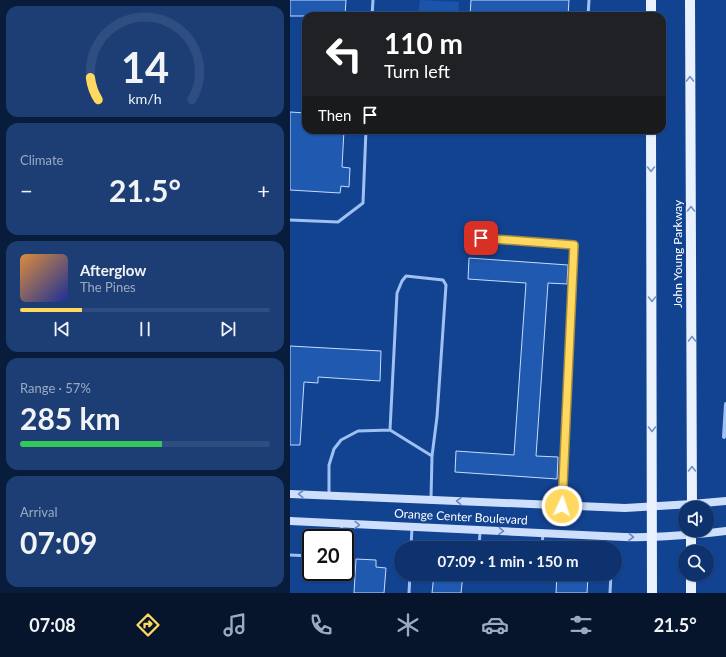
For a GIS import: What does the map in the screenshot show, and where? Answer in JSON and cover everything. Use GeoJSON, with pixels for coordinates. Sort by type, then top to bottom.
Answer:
{"type":"FeatureCollection","features":[{"type":"Feature","properties":{"kind":"main road"},"geometry":{"type":"LineString","coordinates":[[651,0],[651,12]]}},
{"type":"Feature","properties":{"kind":"main road","name":"John Young Parkway"},"geometry":{"type":"LineString","coordinates":[[690,0],[692,501]]}},
{"type":"Feature","properties":{"kind":"main road"},"geometry":{"type":"LineString","coordinates":[[652,134],[652,593]]}},
{"type":"Feature","properties":{"kind":"main road"},"geometry":{"type":"LineString","coordinates":[[691,581],[691,593]]}},
{"type":"Feature","properties":{"kind":"street"},"geometry":{"type":"LineString","coordinates":[[724,437],[726,404]]}},
{"type":"Feature","properties":{"kind":"street","name":"Orange Center Boulevard"},"geometry":{"type":"LineString","coordinates":[[290,494],[562,506],[625,508],[678,506]]}},
{"type":"Feature","properties":{"kind":"street","name":"Orange Center Boulevard"},"geometry":{"type":"LineString","coordinates":[[714,503],[726,501]]}},
{"type":"Feature","properties":{"kind":"street","name":"Orange Center Boulevard"},"geometry":{"type":"LineString","coordinates":[[290,522],[653,538],[678,535]]}},
{"type":"Feature","properties":{"kind":"street","name":"Orange Center Boulevard"},"geometry":{"type":"LineString","coordinates":[[714,532],[726,531]]}},
{"type":"Feature","properties":{"kind":"lane"},"geometry":{"type":"LineString","coordinates":[[372,12],[373,0]]}},
{"type":"Feature","properties":{"kind":"lane"},"geometry":{"type":"LineString","coordinates":[[588,12],[589,0]]}},
{"type":"Feature","properties":{"kind":"lane"},"geometry":{"type":"LineString","coordinates":[[290,220],[338,222],[363,203],[366,134]]}},
{"type":"Feature","properties":{"kind":"lane"},"geometry":{"type":"LineString","coordinates":[[481,238],[574,245],[562,506]]}},
{"type":"Feature","properties":{"kind":"lane"},"geometry":{"type":"LineString","coordinates":[[390,430],[396,293],[406,276],[443,280],[446,285],[439,394],[432,456],[431,500]]}},
{"type":"Feature","properties":{"kind":"lane"},"geometry":{"type":"LineString","coordinates":[[329,496],[329,465],[334,449],[341,440],[358,431],[390,430],[432,456]]}},
{"type":"Feature","properties":{"kind":"lane"},"geometry":{"type":"LineString","coordinates":[[342,524],[342,529]]}},
{"type":"Feature","properties":{"kind":"lane"},"geometry":{"type":"LineString","coordinates":[[411,541],[412,527]]}},
{"type":"Feature","properties":{"kind":"lane"},"geometry":{"type":"LineString","coordinates":[[479,541],[480,530]]}},
{"type":"Feature","properties":{"kind":"lane"},"geometry":{"type":"LineString","coordinates":[[542,541],[543,533]]}},
{"type":"Feature","properties":{"kind":"lane"},"geometry":{"type":"LineString","coordinates":[[290,555],[302,556]]}},
{"type":"Feature","properties":{"kind":"lane"},"geometry":{"type":"LineString","coordinates":[[409,593],[410,581]]}},
{"type":"Feature","properties":{"kind":"lane"},"geometry":{"type":"LineString","coordinates":[[610,593],[611,581]]}},
{"type":"Feature","properties":{"kind":"shaded area"},"geometry":{"type":"Polygon","coordinates":[[[420,0],[459,2],[458,12],[418,12],[420,0]]]}},
{"type":"Feature","properties":{"kind":"building"},"geometry":{"type":"Polygon","coordinates":[[[290,0],[346,0],[345,12],[302,12],[302,16],[290,16],[290,0]]]}},
{"type":"Feature","properties":{"kind":"building"},"geometry":{"type":"Polygon","coordinates":[[[471,0],[569,0],[568,12],[470,12],[471,0]]]}},
{"type":"Feature","properties":{"kind":"building"},"geometry":{"type":"Polygon","coordinates":[[[290,112],[302,113],[302,134],[344,134],[342,167],[350,168],[349,187],[341,186],[340,193],[290,190],[290,112]]]}},
{"type":"Feature","properties":{"kind":"building"},"geometry":{"type":"Polygon","coordinates":[[[469,258],[568,265],[567,284],[548,283],[536,456],[558,457],[557,479],[455,472],[456,451],[514,455],[526,283],[468,279],[469,258]]]}},
{"type":"Feature","properties":{"kind":"building"},"geometry":{"type":"Polygon","coordinates":[[[290,346],[381,351],[380,381],[318,377],[318,383],[304,382],[300,445],[290,445],[290,346]]]}},
{"type":"Feature","properties":{"kind":"building"},"geometry":{"type":"Polygon","coordinates":[[[356,559],[376,560],[376,567],[386,568],[384,593],[354,593],[356,559]]]}},
{"type":"Feature","properties":{"kind":"building"},"geometry":{"type":"Polygon","coordinates":[[[433,581],[462,581],[461,593],[432,593],[433,581]]]}},
{"type":"Feature","properties":{"kind":"building"},"geometry":{"type":"Polygon","coordinates":[[[557,581],[588,581],[587,593],[556,593],[557,581]]]}},
{"type":"Feature","properties":{"kind":"route"},"geometry":{"type":"LineString","coordinates":[[481,238],[574,245],[562,506]]}}]}
